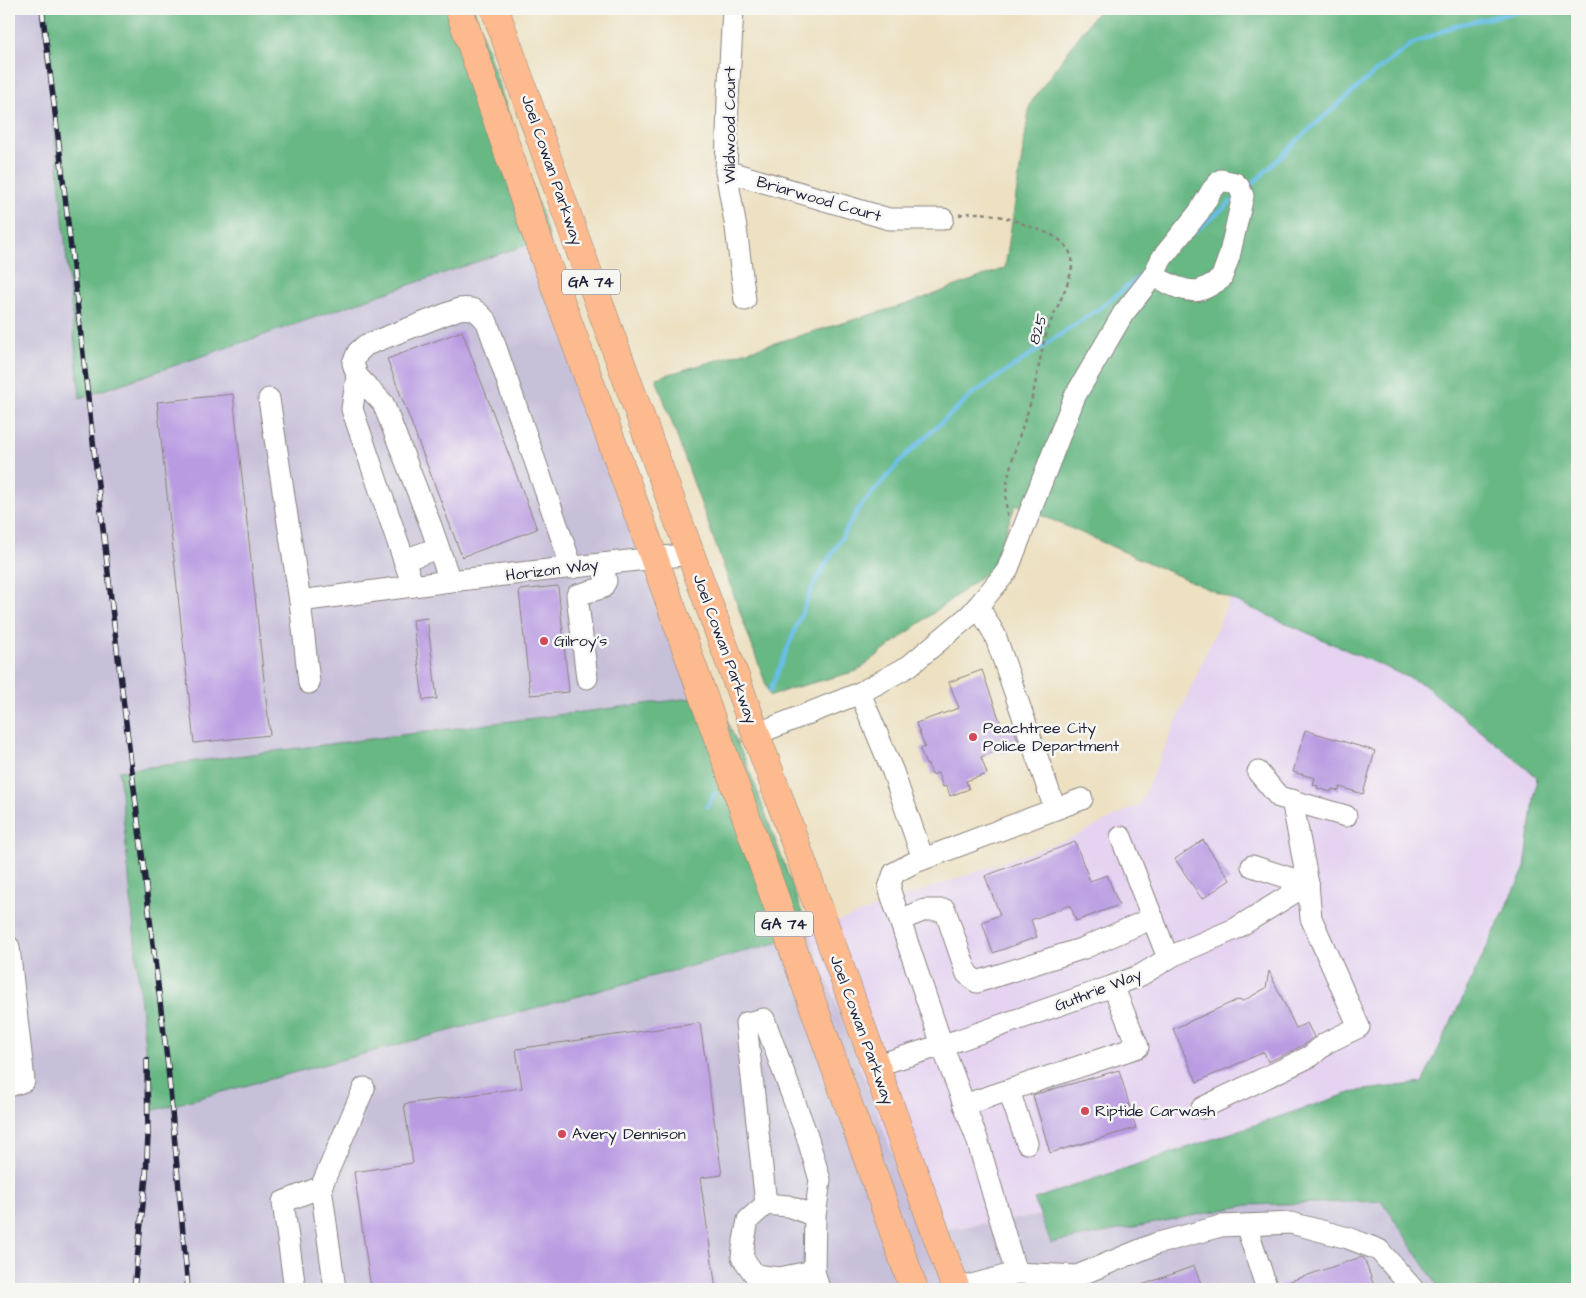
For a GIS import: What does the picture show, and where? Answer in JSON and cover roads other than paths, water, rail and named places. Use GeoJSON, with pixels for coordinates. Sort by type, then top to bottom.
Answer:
{"type":"FeatureCollection","features":[{"type":"Feature","properties":{"kind":"main road","name":"GA 74"},"geometry":{"type":"LineString","coordinates":[[459,9],[541,248],[654,558],[914,1289]]}},
{"type":"Feature","properties":{"kind":"main road","name":"Joel Cowan Parkway"},"geometry":{"type":"LineString","coordinates":[[495,9],[578,246],[756,734],[874,1066],[957,1289]]}},
{"type":"Feature","properties":{"kind":"street","name":"Wildwood Court"},"geometry":{"type":"LineString","coordinates":[[734,9],[728,91],[726,171],[736,228],[745,300]]}},
{"type":"Feature","properties":{"kind":"street","name":"Briarwood Court"},"geometry":{"type":"LineString","coordinates":[[726,171],[889,219],[942,219]]}},
{"type":"Feature","properties":{"kind":"street"},"geometry":{"type":"LineString","coordinates":[[756,734],[860,693],[909,666],[970,615],[978,606],[1006,571],[1075,396],[1123,314],[1153,276],[1162,258],[1199,212],[1212,190],[1221,180],[1228,181],[1239,188],[1243,196],[1242,202],[1229,257],[1221,279],[1199,290],[1187,290],[1153,276]]}},
{"type":"Feature","properties":{"kind":"street"},"geometry":{"type":"LineString","coordinates":[[413,586],[352,409],[357,376],[353,363],[358,352],[366,345],[459,309],[469,307],[478,312],[487,322],[572,568]]}},
{"type":"Feature","properties":{"kind":"street"},"geometry":{"type":"LineString","coordinates":[[357,376],[383,402],[450,582]]}},
{"type":"Feature","properties":{"kind":"street"},"geometry":{"type":"LineString","coordinates":[[269,399],[300,602],[309,683]]}},
{"type":"Feature","properties":{"kind":"street"},"geometry":{"type":"LineString","coordinates":[[404,560],[438,548]]}},
{"type":"Feature","properties":{"kind":"street","name":"Horizon Way"},"geometry":{"type":"LineString","coordinates":[[300,602],[413,586],[691,554]]}},
{"type":"Feature","properties":{"kind":"street"},"geometry":{"type":"LineString","coordinates":[[587,678],[577,595],[602,588],[606,581],[603,564]]}},
{"type":"Feature","properties":{"kind":"street"},"geometry":{"type":"LineString","coordinates":[[978,606],[995,635],[1055,809]]}},
{"type":"Feature","properties":{"kind":"street"},"geometry":{"type":"LineString","coordinates":[[860,693],[893,772],[923,859]]}},
{"type":"Feature","properties":{"kind":"street"},"geometry":{"type":"LineString","coordinates":[[1258,772],[1279,797],[1346,816]]}},
{"type":"Feature","properties":{"kind":"street"},"geometry":{"type":"LineString","coordinates":[[1016,1273],[977,1140],[942,1045],[889,888],[894,873],[923,859],[1082,799]]}},
{"type":"Feature","properties":{"kind":"street"},"geometry":{"type":"LineString","coordinates":[[1202,1108],[1311,1056],[1326,1043],[1360,1027],[1311,918],[1308,884],[1292,800]]}},
{"type":"Feature","properties":{"kind":"street"},"geometry":{"type":"LineString","coordinates":[[1121,837],[1168,958]]}},
{"type":"Feature","properties":{"kind":"street"},"geometry":{"type":"LineString","coordinates":[[1252,866],[1308,884]]}},
{"type":"Feature","properties":{"kind":"street","name":"Guthrie Way"},"geometry":{"type":"LineString","coordinates":[[874,1066],[942,1045],[1141,975],[1168,958],[1235,929],[1308,884]]}},
{"type":"Feature","properties":{"kind":"street"},"geometry":{"type":"LineString","coordinates":[[900,920],[925,910],[945,910],[967,974],[977,982],[1084,948],[1152,918]]}},
{"type":"Feature","properties":{"kind":"street"},"geometry":{"type":"LineString","coordinates":[[9,947],[24,1082],[9,1086]]}},
{"type":"Feature","properties":{"kind":"street"},"geometry":{"type":"LineString","coordinates":[[964,1105],[1138,1047],[1113,986]]}},
{"type":"Feature","properties":{"kind":"street"},"geometry":{"type":"LineString","coordinates":[[766,1204],[746,1023],[764,1020],[806,1133],[820,1180],[815,1216],[816,1280],[755,1275],[742,1257],[748,1220],[766,1204],[788,1206],[815,1216]]}},
{"type":"Feature","properties":{"kind":"street"},"geometry":{"type":"LineString","coordinates":[[335,1289],[321,1186],[364,1088]]}},
{"type":"Feature","properties":{"kind":"street"},"geometry":{"type":"LineString","coordinates":[[1009,1091],[1027,1143]]}},
{"type":"Feature","properties":{"kind":"street"},"geometry":{"type":"LineString","coordinates":[[295,1289],[283,1202],[321,1186]]}},
{"type":"Feature","properties":{"kind":"street"},"geometry":{"type":"LineString","coordinates":[[957,1289],[1016,1273],[1062,1282],[1155,1244],[1221,1226],[1291,1223],[1348,1238],[1378,1250],[1413,1289]]}},
{"type":"Feature","properties":{"kind":"street"},"geometry":{"type":"LineString","coordinates":[[1246,1225],[1267,1289]]}},
{"type":"Feature","properties":{"kind":"waterway"},"geometry":{"type":"LineString","coordinates":[[1251,185],[1304,134],[1373,74],[1412,44],[1457,25],[1531,9]]}},
{"type":"Feature","properties":{"kind":"waterway"},"geometry":{"type":"LineString","coordinates":[[1196,231],[1232,201]]}},
{"type":"Feature","properties":{"kind":"waterway"},"geometry":{"type":"LineString","coordinates":[[770,691],[813,586],[859,508],[906,455],[974,393],[1104,305],[1143,274]]}},
{"type":"Feature","properties":{"kind":"waterway"},"geometry":{"type":"LineString","coordinates":[[707,806],[715,793]]}},
{"type":"Feature","properties":{"kind":"railway"},"geometry":{"type":"LineString","coordinates":[[42,9],[168,1067],[188,1289]]}},
{"type":"Feature","properties":{"kind":"railway"},"geometry":{"type":"LineString","coordinates":[[134,1289],[146,1176],[148,1136],[147,1060]]}},
{"type":"Feature","properties":{"kind":"place","name":"Gilroy's"},"geometry":{"type":"Point","coordinates":[544,641]}},
{"type":"Feature","properties":{"kind":"place","name":"Peachtree City Police Department"},"geometry":{"type":"Point","coordinates":[973,737]}},
{"type":"Feature","properties":{"kind":"place","name":"Riptide Carwash"},"geometry":{"type":"Point","coordinates":[1085,1111]}},
{"type":"Feature","properties":{"kind":"place","name":"Avery Dennison"},"geometry":{"type":"Point","coordinates":[562,1134]}}]}
